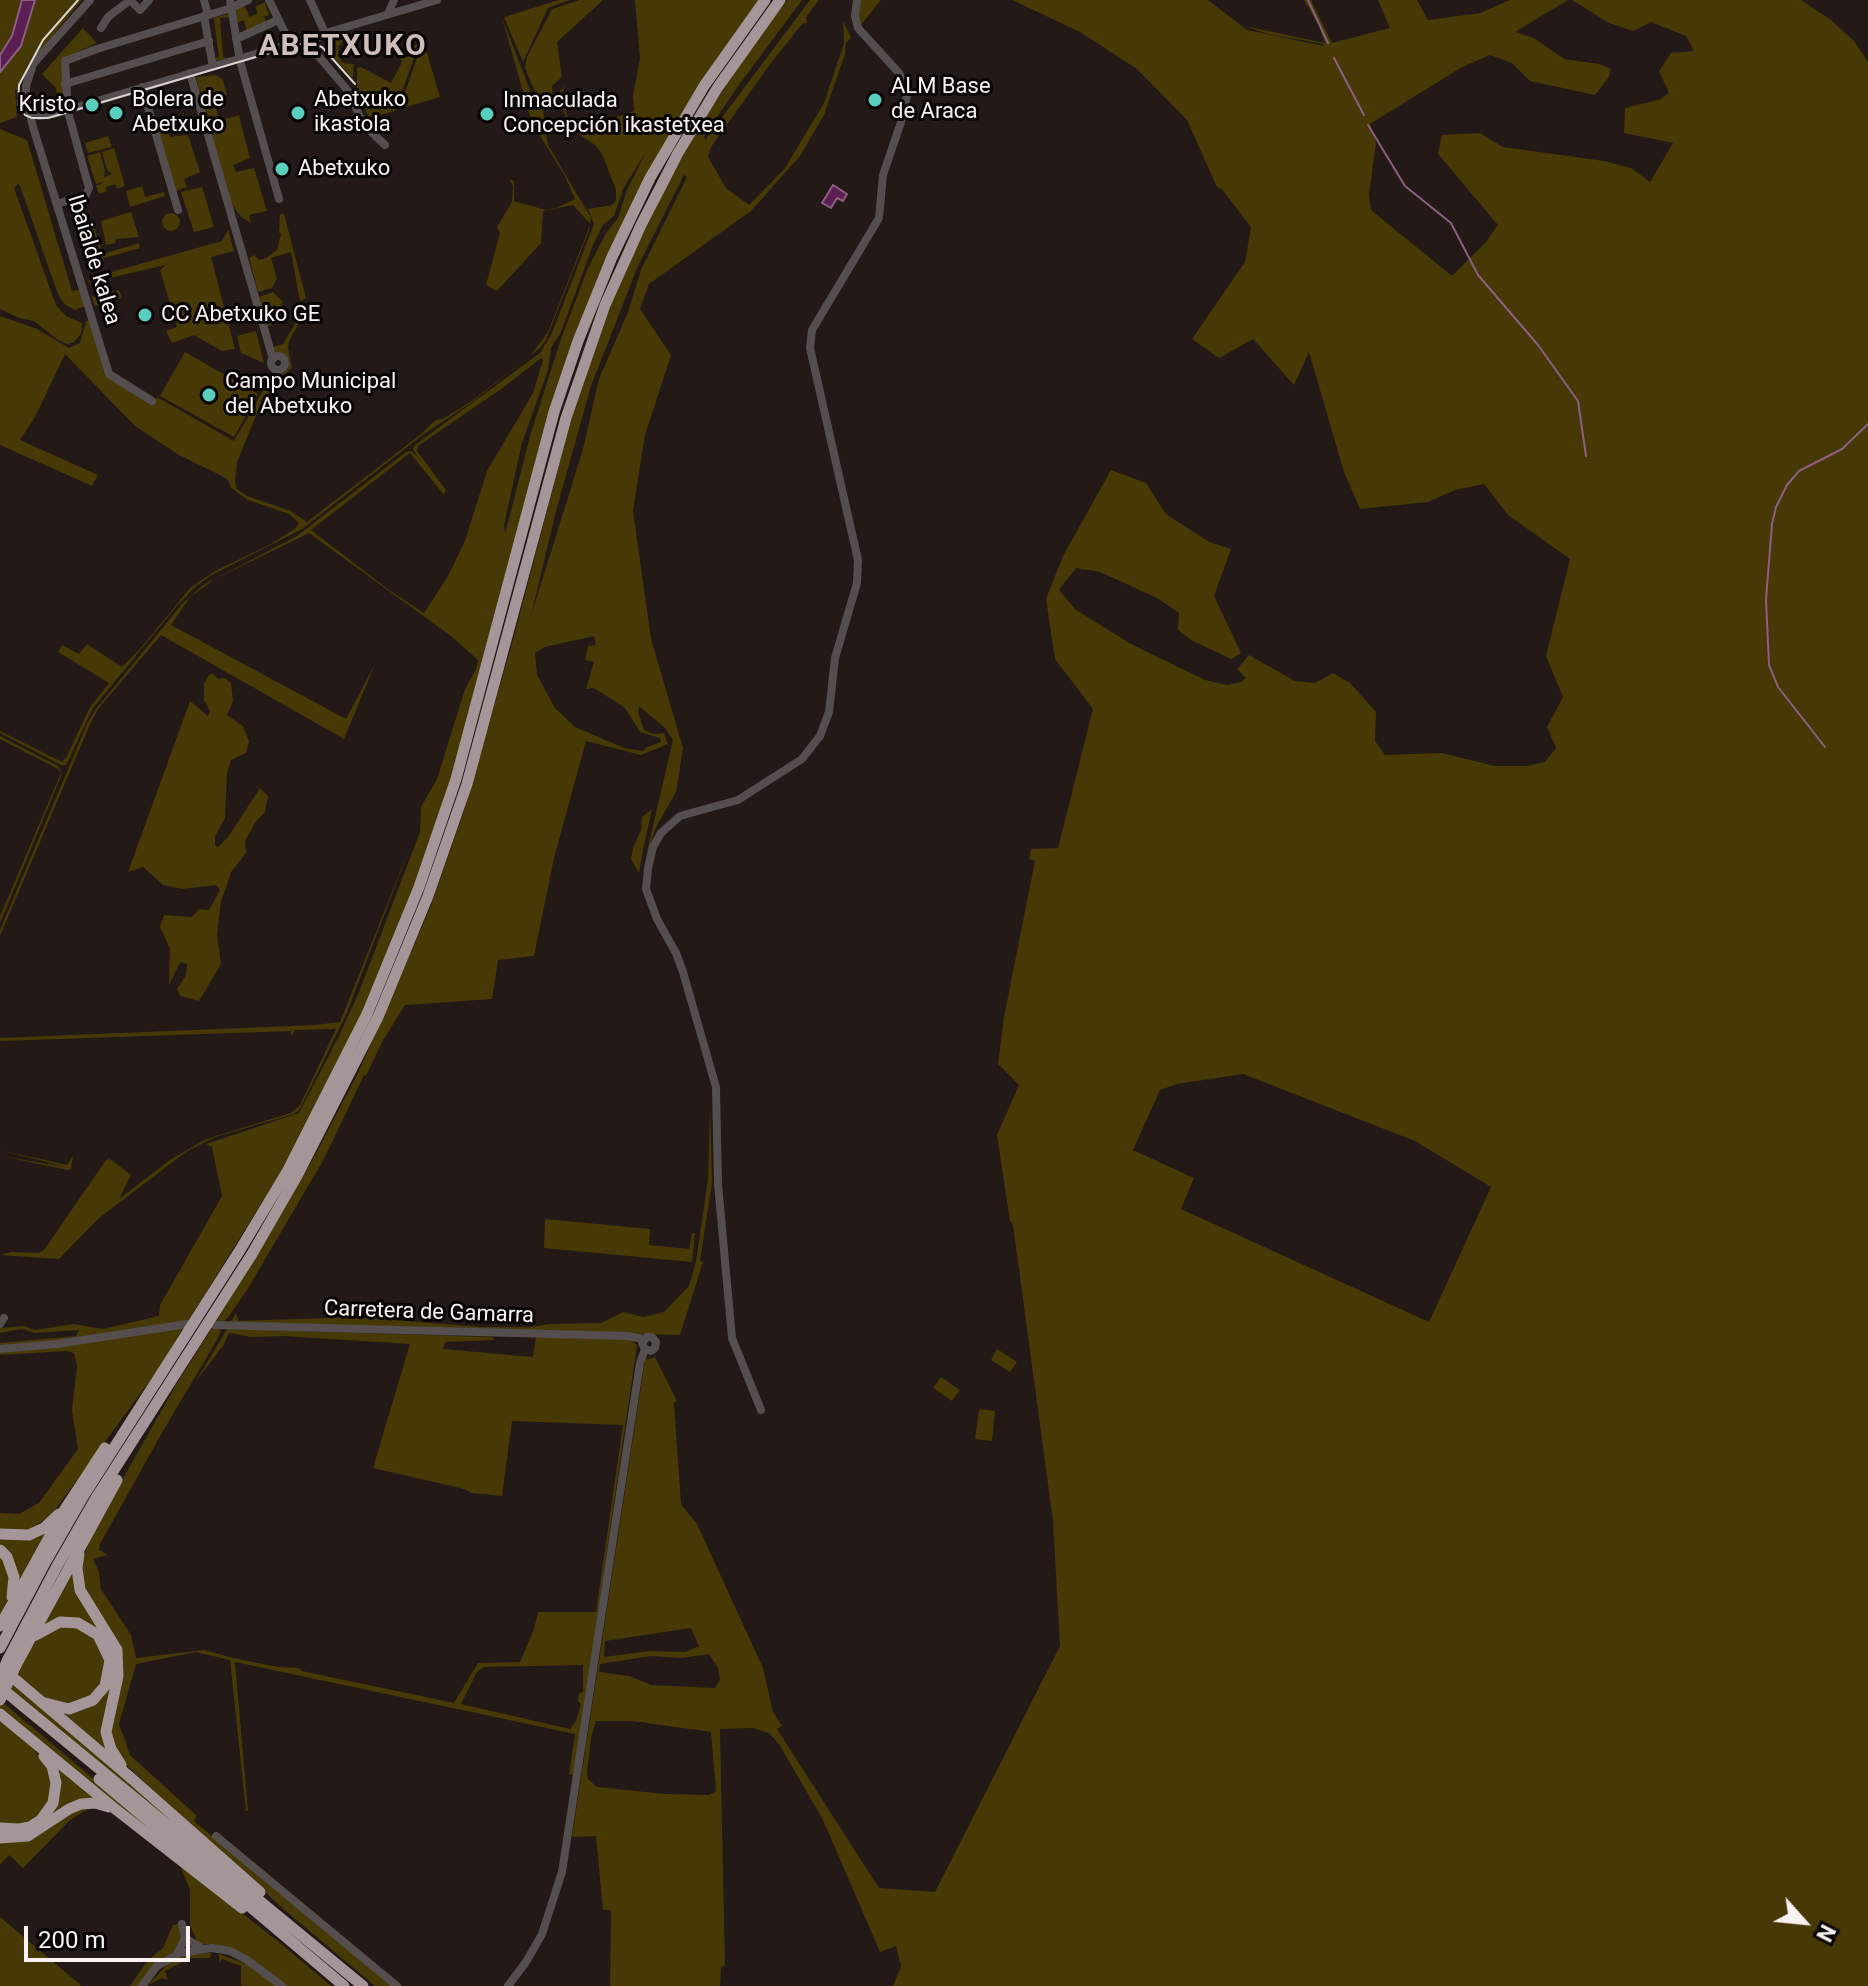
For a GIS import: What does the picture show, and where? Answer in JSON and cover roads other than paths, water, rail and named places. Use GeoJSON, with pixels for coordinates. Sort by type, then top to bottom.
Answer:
{"type":"FeatureCollection","features":[{"type":"Feature","properties":{"kind":"highway"},"geometry":{"type":"LineString","coordinates":[[0,1648],[46,1561],[288,1170],[367,1014],[419,887],[456,779],[554,412],[578,341],[612,257],[650,178],[704,86],[765,0]]}},
{"type":"Feature","properties":{"kind":"highway"},"geometry":{"type":"LineString","coordinates":[[0,1677],[88,1512],[252,1254],[298,1174],[378,1017],[428,896],[467,784],[561,433],[605,305],[678,153],[718,87],[780,0]]}},
{"type":"Feature","properties":{"kind":"highway"},"geometry":{"type":"LineString","coordinates":[[164,1393],[29,1640],[8,1664],[0,1698],[344,1986]]}},
{"type":"Feature","properties":{"kind":"highway"},"geometry":{"type":"LineString","coordinates":[[0,1626],[65,1509],[124,1422],[136,1412]]}},
{"type":"Feature","properties":{"kind":"highway"},"geometry":{"type":"LineString","coordinates":[[0,1534],[20,1536],[37,1532],[65,1509]]}},
{"type":"Feature","properties":{"kind":"highway"},"geometry":{"type":"LineString","coordinates":[[80,1546],[77,1568],[80,1590],[113,1641],[119,1659],[106,1725],[107,1740],[131,1778]]}},
{"type":"Feature","properties":{"kind":"highway"},"geometry":{"type":"LineString","coordinates":[[0,1550],[7,1557],[14,1577],[11,1603]]}},
{"type":"Feature","properties":{"kind":"highway"},"geometry":{"type":"LineString","coordinates":[[29,1640],[50,1625],[78,1623],[98,1635],[110,1660],[105,1686],[93,1700],[69,1709],[40,1702]]}},
{"type":"Feature","properties":{"kind":"highway"},"geometry":{"type":"LineString","coordinates":[[8,1664],[40,1702],[131,1778],[324,1949],[332,1960]]}},
{"type":"Feature","properties":{"kind":"highway"},"geometry":{"type":"LineString","coordinates":[[0,1687],[363,1986]]}},
{"type":"Feature","properties":{"kind":"highway"},"geometry":{"type":"LineString","coordinates":[[0,1714],[114,1808],[298,1952],[314,1960]]}},
{"type":"Feature","properties":{"kind":"highway"},"geometry":{"type":"LineString","coordinates":[[0,1828],[30,1827],[41,1820],[53,1803],[57,1791],[52,1766],[34,1743]]}},
{"type":"Feature","properties":{"kind":"highway"},"geometry":{"type":"LineString","coordinates":[[0,1838],[28,1836],[81,1804],[95,1803],[114,1808]]}},
{"type":"Feature","properties":{"kind":"street","name":"Ibaialde kalea"},"geometry":{"type":"LineString","coordinates":[[90,0],[33,64],[26,86],[28,108],[109,374],[152,401]]}},
{"type":"Feature","properties":{"kind":"street"},"geometry":{"type":"LineString","coordinates":[[101,28],[108,17],[130,0],[140,10],[149,0]]}},
{"type":"Feature","properties":{"kind":"street"},"geometry":{"type":"LineString","coordinates":[[204,0],[212,62]]}},
{"type":"Feature","properties":{"kind":"street"},"geometry":{"type":"LineString","coordinates":[[57,204],[86,195],[89,188],[67,109],[64,64],[67,59],[248,0]]}},
{"type":"Feature","properties":{"kind":"street"},"geometry":{"type":"LineString","coordinates":[[269,0],[293,42],[315,52],[350,93],[363,124],[385,145]]}},
{"type":"Feature","properties":{"kind":"street"},"geometry":{"type":"LineString","coordinates":[[310,0],[325,33]]}},
{"type":"Feature","properties":{"kind":"street"},"geometry":{"type":"LineString","coordinates":[[388,14],[394,0]]}},
{"type":"Feature","properties":{"kind":"street"},"geometry":{"type":"LineString","coordinates":[[28,108],[36,115],[46,116],[437,0]]}},
{"type":"Feature","properties":{"kind":"street"},"geometry":{"type":"LineString","coordinates":[[761,1410],[732,1338],[718,1184],[717,1099],[686,972],[657,919],[646,889],[653,847],[661,833],[680,816],[738,800],[802,759],[820,736],[829,712],[835,658],[857,583],[858,560],[810,348],[812,330],[879,218],[883,175],[908,91],[899,73],[858,28],[855,16],[857,0]]}},
{"type":"Feature","properties":{"kind":"street"},"geometry":{"type":"LineString","coordinates":[[231,4],[239,58],[279,199]]}},
{"type":"Feature","properties":{"kind":"street"},"geometry":{"type":"LineString","coordinates":[[236,39],[278,20]]}},
{"type":"Feature","properties":{"kind":"street"},"geometry":{"type":"LineString","coordinates":[[315,52],[315,40],[325,33]]}},
{"type":"Feature","properties":{"kind":"street"},"geometry":{"type":"LineString","coordinates":[[65,84],[209,41]]}},
{"type":"Feature","properties":{"kind":"street"},"geometry":{"type":"LineString","coordinates":[[190,73],[273,359]]}},
{"type":"Feature","properties":{"kind":"street"},"geometry":{"type":"LineString","coordinates":[[142,87],[178,210]]}},
{"type":"Feature","properties":{"kind":"street"},"geometry":{"type":"LineString","coordinates":[[35,133],[46,116]]}},
{"type":"Feature","properties":{"kind":"street"},"geometry":{"type":"LineString","coordinates":[[0,1349],[57,1344],[187,1324]]}},
{"type":"Feature","properties":{"kind":"street","name":"Carretera de Gamarra"},"geometry":{"type":"LineString","coordinates":[[214,1325],[627,1336],[644,1344],[562,1872],[542,1934],[508,1986]]}},
{"type":"Feature","properties":{"kind":"street"},"geometry":{"type":"LineString","coordinates":[[216,1836],[397,1986]]}},
{"type":"Feature","properties":{"kind":"street"},"geometry":{"type":"LineString","coordinates":[[182,1924],[188,1951]]}},
{"type":"Feature","properties":{"kind":"street"},"geometry":{"type":"LineString","coordinates":[[185,1938],[201,1948]]}},
{"type":"Feature","properties":{"kind":"street"},"geometry":{"type":"LineString","coordinates":[[177,1955],[185,1938]]}},
{"type":"Feature","properties":{"kind":"street"},"geometry":{"type":"LineString","coordinates":[[142,1986],[157,1966],[177,1955],[201,1948],[230,1951],[282,1986]]}},
{"type":"Feature","properties":{"kind":"waterway"},"geometry":{"type":"LineString","coordinates":[[1308,0],[1328,43]]}},
{"type":"Feature","properties":{"kind":"waterway"},"geometry":{"type":"LineString","coordinates":[[1334,58],[1364,115]]}},
{"type":"Feature","properties":{"kind":"waterway"},"geometry":{"type":"LineString","coordinates":[[1368,125],[1405,186],[1451,223],[1478,275],[1538,345],[1578,401],[1586,456]]}},
{"type":"Feature","properties":{"kind":"waterway"},"geometry":{"type":"LineString","coordinates":[[1825,747],[1778,687],[1769,665],[1766,599],[1772,524],[1787,485],[1799,471],[1842,449],[1868,424]]}},
{"type":"Feature","properties":{"kind":"tram line"},"geometry":{"type":"LineString","coordinates":[[78,0],[43,40],[19,85],[18,105],[25,115],[32,118],[48,118],[307,42],[322,47],[355,84]]}},
{"type":"Feature","properties":{"kind":"place","name":"ALM Base de Araca"},"geometry":{"type":"Point","coordinates":[875,100]}},
{"type":"Feature","properties":{"kind":"place","name":"Kristo"},"geometry":{"type":"Point","coordinates":[92,105]}},
{"type":"Feature","properties":{"kind":"place","name":"Bolera de Abetxuko"},"geometry":{"type":"Point","coordinates":[116,113]}},
{"type":"Feature","properties":{"kind":"place","name":"Abetxuko ikastola"},"geometry":{"type":"Point","coordinates":[298,113]}},
{"type":"Feature","properties":{"kind":"place","name":"Inmaculada Concepción ikastetxea"},"geometry":{"type":"Point","coordinates":[487,114]}},
{"type":"Feature","properties":{"kind":"place","name":"Abetxuko"},"geometry":{"type":"Point","coordinates":[282,169]}},
{"type":"Feature","properties":{"kind":"place","name":"CC Abetxuko GE"},"geometry":{"type":"Point","coordinates":[145,315]}},
{"type":"Feature","properties":{"kind":"place","name":"Campo Municipal del Abetxuko"},"geometry":{"type":"Point","coordinates":[209,395]}},
{"type":"Feature","properties":{"kind":"district","name":"ABETXUKO"},"geometry":{"type":"Point","coordinates":[343,47]}}]}
